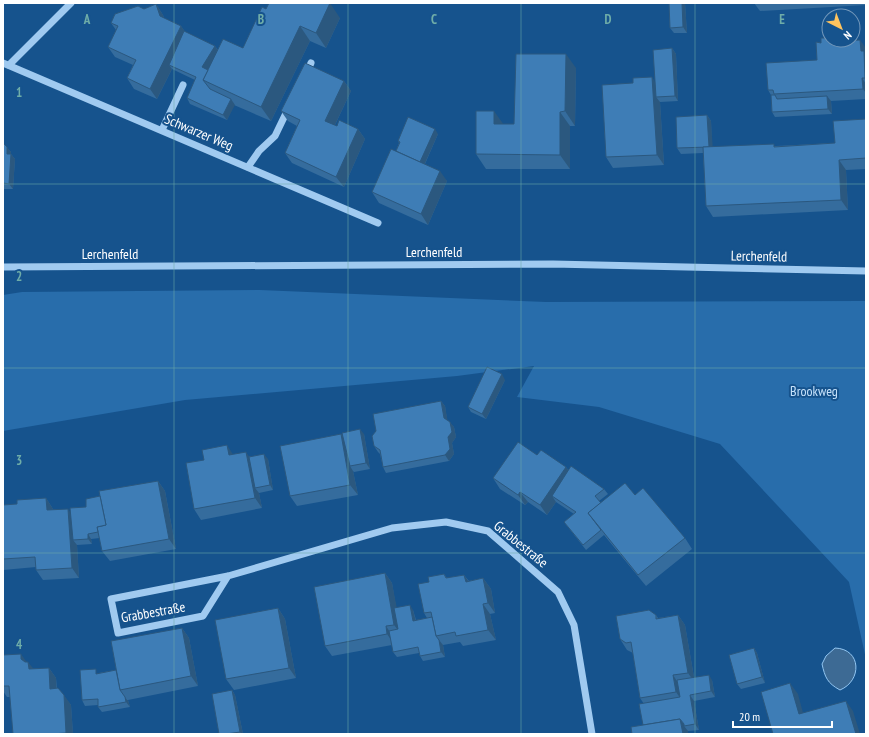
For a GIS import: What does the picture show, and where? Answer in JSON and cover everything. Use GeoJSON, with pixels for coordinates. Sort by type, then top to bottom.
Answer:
{"type":"FeatureCollection","features":[{"type":"Feature","properties":{"kind":"street","name":"Schwarzer Weg"},"geometry":{"type":"LineString","coordinates":[[71,3],[6,64],[378,222]]}},
{"type":"Feature","properties":{"kind":"street"},"geometry":{"type":"LineString","coordinates":[[301,83],[311,63]]}},
{"type":"Feature","properties":{"kind":"street"},"geometry":{"type":"LineString","coordinates":[[162,130],[183,85]]}},
{"type":"Feature","properties":{"kind":"street"},"geometry":{"type":"LineString","coordinates":[[248,167],[259,151],[275,136],[292,103]]}},
{"type":"Feature","properties":{"kind":"street","name":"Lerchenfeld"},"geometry":{"type":"LineString","coordinates":[[3,267],[553,264],[866,272]]}},
{"type":"Feature","properties":{"kind":"street","name":"Grabbestraße"},"geometry":{"type":"LineString","coordinates":[[228,576],[203,616],[118,634],[111,599],[228,576],[392,528],[446,522],[488,531],[558,592],[574,625],[592,734]]}},
{"type":"Feature","properties":{"kind":"green space","name":"Brookweg"},"geometry":{"type":"Polygon","coordinates":[[[260,290],[546,302],[866,301],[866,659],[849,582],[720,444],[599,407],[517,397],[534,366],[457,376],[185,400],[3,431],[3,295],[22,292],[260,290]]]}},
{"type":"Feature","properties":{"kind":"shaded area"},"geometry":{"type":"Polygon","coordinates":[[[835,648],[844,650],[850,654],[854,659],[856,666],[852,680],[847,686],[840,690],[832,685],[827,679],[822,664],[826,656],[835,648]]]}},
{"type":"Feature","properties":{"kind":"building"},"geometry":{"type":"Polygon","coordinates":[[[269,3],[330,3],[316,33],[300,26],[261,107],[203,80],[223,39],[243,48],[262,7],[266,9],[269,3]]]}},
{"type":"Feature","properties":{"kind":"building"},"geometry":{"type":"Polygon","coordinates":[[[669,3],[682,3],[683,27],[670,28],[669,3]]]}},
{"type":"Feature","properties":{"kind":"building"},"geometry":{"type":"Polygon","coordinates":[[[156,4],[160,16],[181,26],[150,89],[127,78],[136,60],[108,47],[118,26],[111,23],[115,14],[138,6],[144,9],[156,4]]]}},
{"type":"Feature","properties":{"kind":"building"},"geometry":{"type":"Polygon","coordinates":[[[184,31],[215,46],[202,67],[208,70],[203,80],[210,89],[231,99],[223,115],[187,98],[196,77],[169,65],[184,31]]]}},
{"type":"Feature","properties":{"kind":"building"},"geometry":{"type":"Polygon","coordinates":[[[816,42],[821,43],[821,48],[861,48],[861,51],[864,51],[865,78],[862,78],[863,89],[774,94],[773,90],[768,90],[766,63],[817,60],[816,42]]]}},
{"type":"Feature","properties":{"kind":"building"},"geometry":{"type":"Polygon","coordinates":[[[672,48],[675,96],[656,97],[653,50],[672,48]]]}},
{"type":"Feature","properties":{"kind":"building"},"geometry":{"type":"Polygon","coordinates":[[[516,54],[566,54],[565,111],[560,112],[560,155],[476,154],[476,111],[494,111],[494,124],[514,124],[516,54]]]}},
{"type":"Feature","properties":{"kind":"building"},"geometry":{"type":"Polygon","coordinates":[[[305,63],[344,81],[325,121],[337,126],[339,120],[358,129],[336,177],[285,153],[300,120],[281,111],[305,63]]]}},
{"type":"Feature","properties":{"kind":"building"},"geometry":{"type":"Polygon","coordinates":[[[652,77],[657,155],[606,157],[602,85],[633,83],[633,78],[652,77]]]}},
{"type":"Feature","properties":{"kind":"building"},"geometry":{"type":"Polygon","coordinates":[[[771,95],[775,95],[777,99],[827,96],[828,109],[772,112],[771,95]]]}},
{"type":"Feature","properties":{"kind":"building"},"geometry":{"type":"Polygon","coordinates":[[[707,115],[709,147],[677,148],[676,117],[707,115]]]}},
{"type":"Feature","properties":{"kind":"building"},"geometry":{"type":"Polygon","coordinates":[[[408,117],[435,129],[420,162],[396,151],[400,142],[398,141],[408,117]]]}},
{"type":"Feature","properties":{"kind":"building"},"geometry":{"type":"Polygon","coordinates":[[[866,119],[866,158],[839,160],[841,200],[706,206],[703,147],[774,144],[774,147],[835,143],[833,121],[866,119]]]}},
{"type":"Feature","properties":{"kind":"building"},"geometry":{"type":"Polygon","coordinates":[[[3,143],[7,147],[7,154],[11,154],[9,184],[3,183],[3,143]]]}},
{"type":"Feature","properties":{"kind":"building"},"geometry":{"type":"Polygon","coordinates":[[[391,149],[440,171],[421,214],[372,192],[391,149]]]}},
{"type":"Feature","properties":{"kind":"building"},"geometry":{"type":"Polygon","coordinates":[[[487,367],[502,374],[482,414],[468,407],[487,367]]]}},
{"type":"Feature","properties":{"kind":"building"},"geometry":{"type":"Polygon","coordinates":[[[441,401],[444,418],[450,422],[452,432],[448,437],[450,449],[445,455],[383,467],[380,450],[374,446],[372,436],[376,431],[373,414],[441,401]]]}},
{"type":"Feature","properties":{"kind":"building"},"geometry":{"type":"Polygon","coordinates":[[[360,429],[366,463],[350,466],[342,433],[360,429]]]}},
{"type":"Feature","properties":{"kind":"building"},"geometry":{"type":"Polygon","coordinates":[[[341,434],[350,485],[290,496],[280,446],[341,434]]]}},
{"type":"Feature","properties":{"kind":"building"},"geometry":{"type":"Polygon","coordinates":[[[518,442],[537,455],[541,450],[566,467],[540,505],[520,492],[518,495],[493,478],[518,442]]]}},
{"type":"Feature","properties":{"kind":"building"},"geometry":{"type":"Polygon","coordinates":[[[227,445],[229,455],[246,452],[255,498],[194,509],[186,463],[204,460],[202,450],[227,445]]]}},
{"type":"Feature","properties":{"kind":"building"},"geometry":{"type":"Polygon","coordinates":[[[264,454],[270,485],[255,488],[249,457],[264,454]]]}},
{"type":"Feature","properties":{"kind":"building"},"geometry":{"type":"Polygon","coordinates":[[[571,466],[604,489],[595,496],[601,503],[588,513],[601,530],[583,545],[564,522],[576,512],[552,496],[571,466]]]}},
{"type":"Feature","properties":{"kind":"building"},"geometry":{"type":"Polygon","coordinates":[[[158,481],[169,539],[102,551],[97,527],[106,525],[99,491],[158,481]]]}},
{"type":"Feature","properties":{"kind":"building"},"geometry":{"type":"Polygon","coordinates":[[[625,483],[635,495],[643,488],[685,538],[638,575],[588,513],[625,483]]]}},
{"type":"Feature","properties":{"kind":"building"},"geometry":{"type":"Polygon","coordinates":[[[100,496],[106,525],[97,527],[98,532],[88,534],[88,539],[73,540],[70,508],[86,507],[86,499],[100,496]]]}},
{"type":"Feature","properties":{"kind":"building"},"geometry":{"type":"Polygon","coordinates":[[[46,498],[47,510],[68,509],[72,568],[36,570],[35,557],[3,559],[3,505],[17,504],[17,500],[46,498]]]}},
{"type":"Feature","properties":{"kind":"building"},"geometry":{"type":"Polygon","coordinates":[[[385,573],[394,625],[386,626],[387,634],[325,646],[314,587],[385,573]]]}},
{"type":"Feature","properties":{"kind":"building"},"geometry":{"type":"Polygon","coordinates":[[[444,574],[446,578],[464,575],[466,582],[483,578],[488,603],[483,604],[488,630],[456,636],[455,632],[436,636],[431,612],[424,613],[418,584],[429,582],[428,577],[444,574]]]}},
{"type":"Feature","properties":{"kind":"building"},"geometry":{"type":"Polygon","coordinates":[[[410,605],[413,621],[432,617],[441,652],[420,656],[418,647],[393,652],[389,631],[398,629],[394,608],[410,605]]]}},
{"type":"Feature","properties":{"kind":"building"},"geometry":{"type":"Polygon","coordinates":[[[278,608],[289,668],[226,679],[215,620],[278,608]]]}},
{"type":"Feature","properties":{"kind":"building"},"geometry":{"type":"Polygon","coordinates":[[[649,610],[656,615],[656,619],[678,615],[688,673],[673,675],[676,692],[640,698],[631,642],[626,643],[620,639],[616,616],[649,610]]]}},
{"type":"Feature","properties":{"kind":"building"},"geometry":{"type":"Polygon","coordinates":[[[182,628],[191,676],[120,690],[111,641],[182,628]]]}},
{"type":"Feature","properties":{"kind":"building"},"geometry":{"type":"Polygon","coordinates":[[[754,648],[762,677],[737,684],[729,655],[754,648]]]}},
{"type":"Feature","properties":{"kind":"building"},"geometry":{"type":"Polygon","coordinates":[[[21,654],[21,659],[28,662],[29,669],[49,668],[50,689],[58,688],[64,695],[66,733],[13,734],[9,686],[3,686],[3,655],[21,654]]]}},
{"type":"Feature","properties":{"kind":"building"},"geometry":{"type":"Polygon","coordinates":[[[96,669],[96,674],[116,670],[120,690],[125,697],[126,702],[98,707],[98,699],[82,700],[80,670],[96,669]]]}},
{"type":"Feature","properties":{"kind":"building"},"geometry":{"type":"Polygon","coordinates":[[[709,675],[711,691],[690,695],[695,724],[684,726],[680,719],[643,725],[639,704],[680,697],[677,680],[709,675]]]}},
{"type":"Feature","properties":{"kind":"building"},"geometry":{"type":"Polygon","coordinates":[[[790,683],[799,714],[846,701],[856,734],[773,734],[761,692],[790,683]]]}},
{"type":"Feature","properties":{"kind":"building"},"geometry":{"type":"Polygon","coordinates":[[[232,690],[240,732],[219,734],[212,694],[232,690]]]}},
{"type":"Feature","properties":{"kind":"building"},"geometry":{"type":"Polygon","coordinates":[[[680,719],[683,734],[632,734],[631,727],[680,719]]]}}]}
